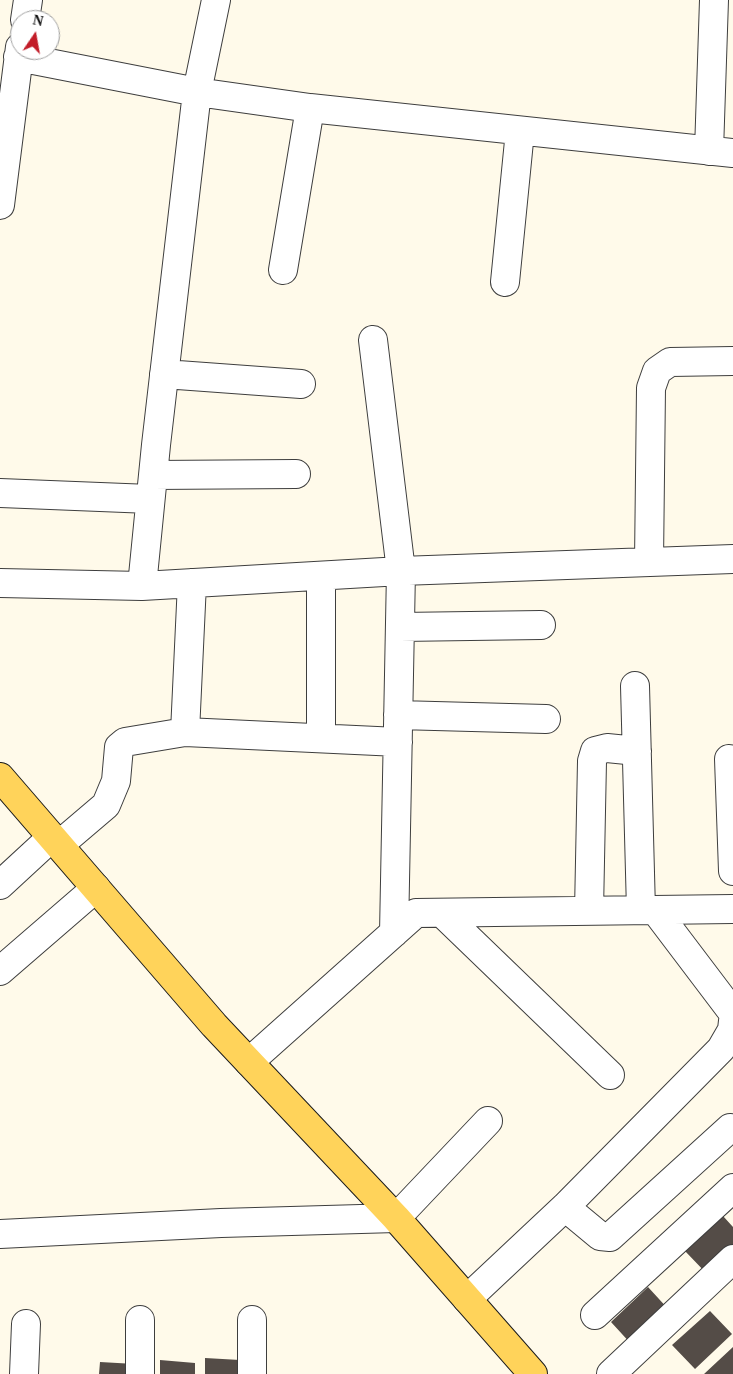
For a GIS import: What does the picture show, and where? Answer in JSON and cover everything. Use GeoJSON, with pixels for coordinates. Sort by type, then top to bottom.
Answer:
{"type":"FeatureCollection","features":[{"type":"Feature","properties":{"kind":"main road"},"geometry":{"type":"LineString","coordinates":[[0,777],[214,1025],[396,1218],[533,1374]]}},
{"type":"Feature","properties":{"kind":"street"},"geometry":{"type":"LineString","coordinates":[[142,586],[164,374],[197,92],[216,0]]}},
{"type":"Feature","properties":{"kind":"street"},"geometry":{"type":"LineString","coordinates":[[55,60],[197,92],[310,108],[721,152],[714,0]]}},
{"type":"Feature","properties":{"kind":"street"},"geometry":{"type":"LineString","coordinates":[[0,205],[5,124],[17,60]]}},
{"type":"Feature","properties":{"kind":"street"},"geometry":{"type":"LineString","coordinates":[[283,270],[310,108]]}},
{"type":"Feature","properties":{"kind":"street"},"geometry":{"type":"LineString","coordinates":[[505,282],[520,131]]}},
{"type":"Feature","properties":{"kind":"street"},"geometry":{"type":"LineString","coordinates":[[373,340],[401,571],[394,933]]}},
{"type":"Feature","properties":{"kind":"street"},"geometry":{"type":"LineString","coordinates":[[649,562],[650,388],[657,371],[670,362],[733,361]]}},
{"type":"Feature","properties":{"kind":"street"},"geometry":{"type":"LineString","coordinates":[[164,374],[301,384]]}},
{"type":"Feature","properties":{"kind":"street"},"geometry":{"type":"LineString","coordinates":[[0,493],[152,487],[296,474]]}},
{"type":"Feature","properties":{"kind":"street"},"geometry":{"type":"LineString","coordinates":[[0,583],[142,586],[401,571],[733,559]]}},
{"type":"Feature","properties":{"kind":"street"},"geometry":{"type":"LineString","coordinates":[[321,576],[321,738]]}},
{"type":"Feature","properties":{"kind":"street"},"geometry":{"type":"LineString","coordinates":[[185,732],[192,583]]}},
{"type":"Feature","properties":{"kind":"street"},"geometry":{"type":"LineString","coordinates":[[400,627],[541,625]]}},
{"type":"Feature","properties":{"kind":"street"},"geometry":{"type":"LineString","coordinates":[[635,686],[637,751],[648,910],[733,1013]]}},
{"type":"Feature","properties":{"kind":"street"},"geometry":{"type":"LineString","coordinates":[[398,714],[546,719]]}},
{"type":"Feature","properties":{"kind":"street"},"geometry":{"type":"LineString","coordinates":[[0,885],[55,841],[106,805],[116,781],[119,747],[125,742],[185,732],[398,742]]}},
{"type":"Feature","properties":{"kind":"street"},"geometry":{"type":"LineString","coordinates":[[589,911],[592,760],[595,752],[607,748],[637,751]]}},
{"type":"Feature","properties":{"kind":"street"},"geometry":{"type":"LineString","coordinates":[[729,759],[733,871]]}},
{"type":"Feature","properties":{"kind":"street"},"geometry":{"type":"LineString","coordinates":[[0,971],[96,888]]}},
{"type":"Feature","properties":{"kind":"street"},"geometry":{"type":"LineString","coordinates":[[248,1062],[416,913],[733,909]]}},
{"type":"Feature","properties":{"kind":"street"},"geometry":{"type":"LineString","coordinates":[[442,913],[610,1075]]}},
{"type":"Feature","properties":{"kind":"street"},"geometry":{"type":"LineString","coordinates":[[467,1299],[565,1207],[721,1049],[732,1030],[733,1021]]}},
{"type":"Feature","properties":{"kind":"street"},"geometry":{"type":"LineString","coordinates":[[0,1234],[221,1223],[396,1218],[488,1121]]}},
{"type":"Feature","properties":{"kind":"street"},"geometry":{"type":"LineString","coordinates":[[565,1207],[600,1236],[610,1237],[730,1128]]}},
{"type":"Feature","properties":{"kind":"street"},"geometry":{"type":"LineString","coordinates":[[595,1315],[733,1188]]}},
{"type":"Feature","properties":{"kind":"street"},"geometry":{"type":"LineString","coordinates":[[611,1374],[733,1259]]}},
{"type":"Feature","properties":{"kind":"street"},"geometry":{"type":"LineString","coordinates":[[140,1320],[140,1374]]}},
{"type":"Feature","properties":{"kind":"street"},"geometry":{"type":"LineString","coordinates":[[252,1320],[252,1374]]}},
{"type":"Feature","properties":{"kind":"street"},"geometry":{"type":"LineString","coordinates":[[24,1374],[26,1324]]}},
{"type":"Feature","properties":{"kind":"building"},"geometry":{"type":"Polygon","coordinates":[[[723,1216],[733,1227],[733,1251],[708,1275],[685,1251],[723,1216]]]}},
{"type":"Feature","properties":{"kind":"building"},"geometry":{"type":"Polygon","coordinates":[[[648,1287],[670,1311],[633,1346],[611,1322],[648,1287]]]}},
{"type":"Feature","properties":{"kind":"building"},"geometry":{"type":"Polygon","coordinates":[[[710,1311],[732,1334],[695,1369],[672,1345],[710,1311]]]}},
{"type":"Feature","properties":{"kind":"building"},"geometry":{"type":"Polygon","coordinates":[[[733,1347],[733,1374],[704,1374],[733,1347]]]}},
{"type":"Feature","properties":{"kind":"building"},"geometry":{"type":"Polygon","coordinates":[[[205,1358],[240,1360],[240,1374],[205,1374],[205,1358]]]}},
{"type":"Feature","properties":{"kind":"building"},"geometry":{"type":"Polygon","coordinates":[[[160,1360],[195,1363],[195,1374],[160,1374],[160,1360]]]}},
{"type":"Feature","properties":{"kind":"building"},"geometry":{"type":"Polygon","coordinates":[[[100,1362],[135,1364],[134,1374],[99,1374],[100,1362]]]}}]}
